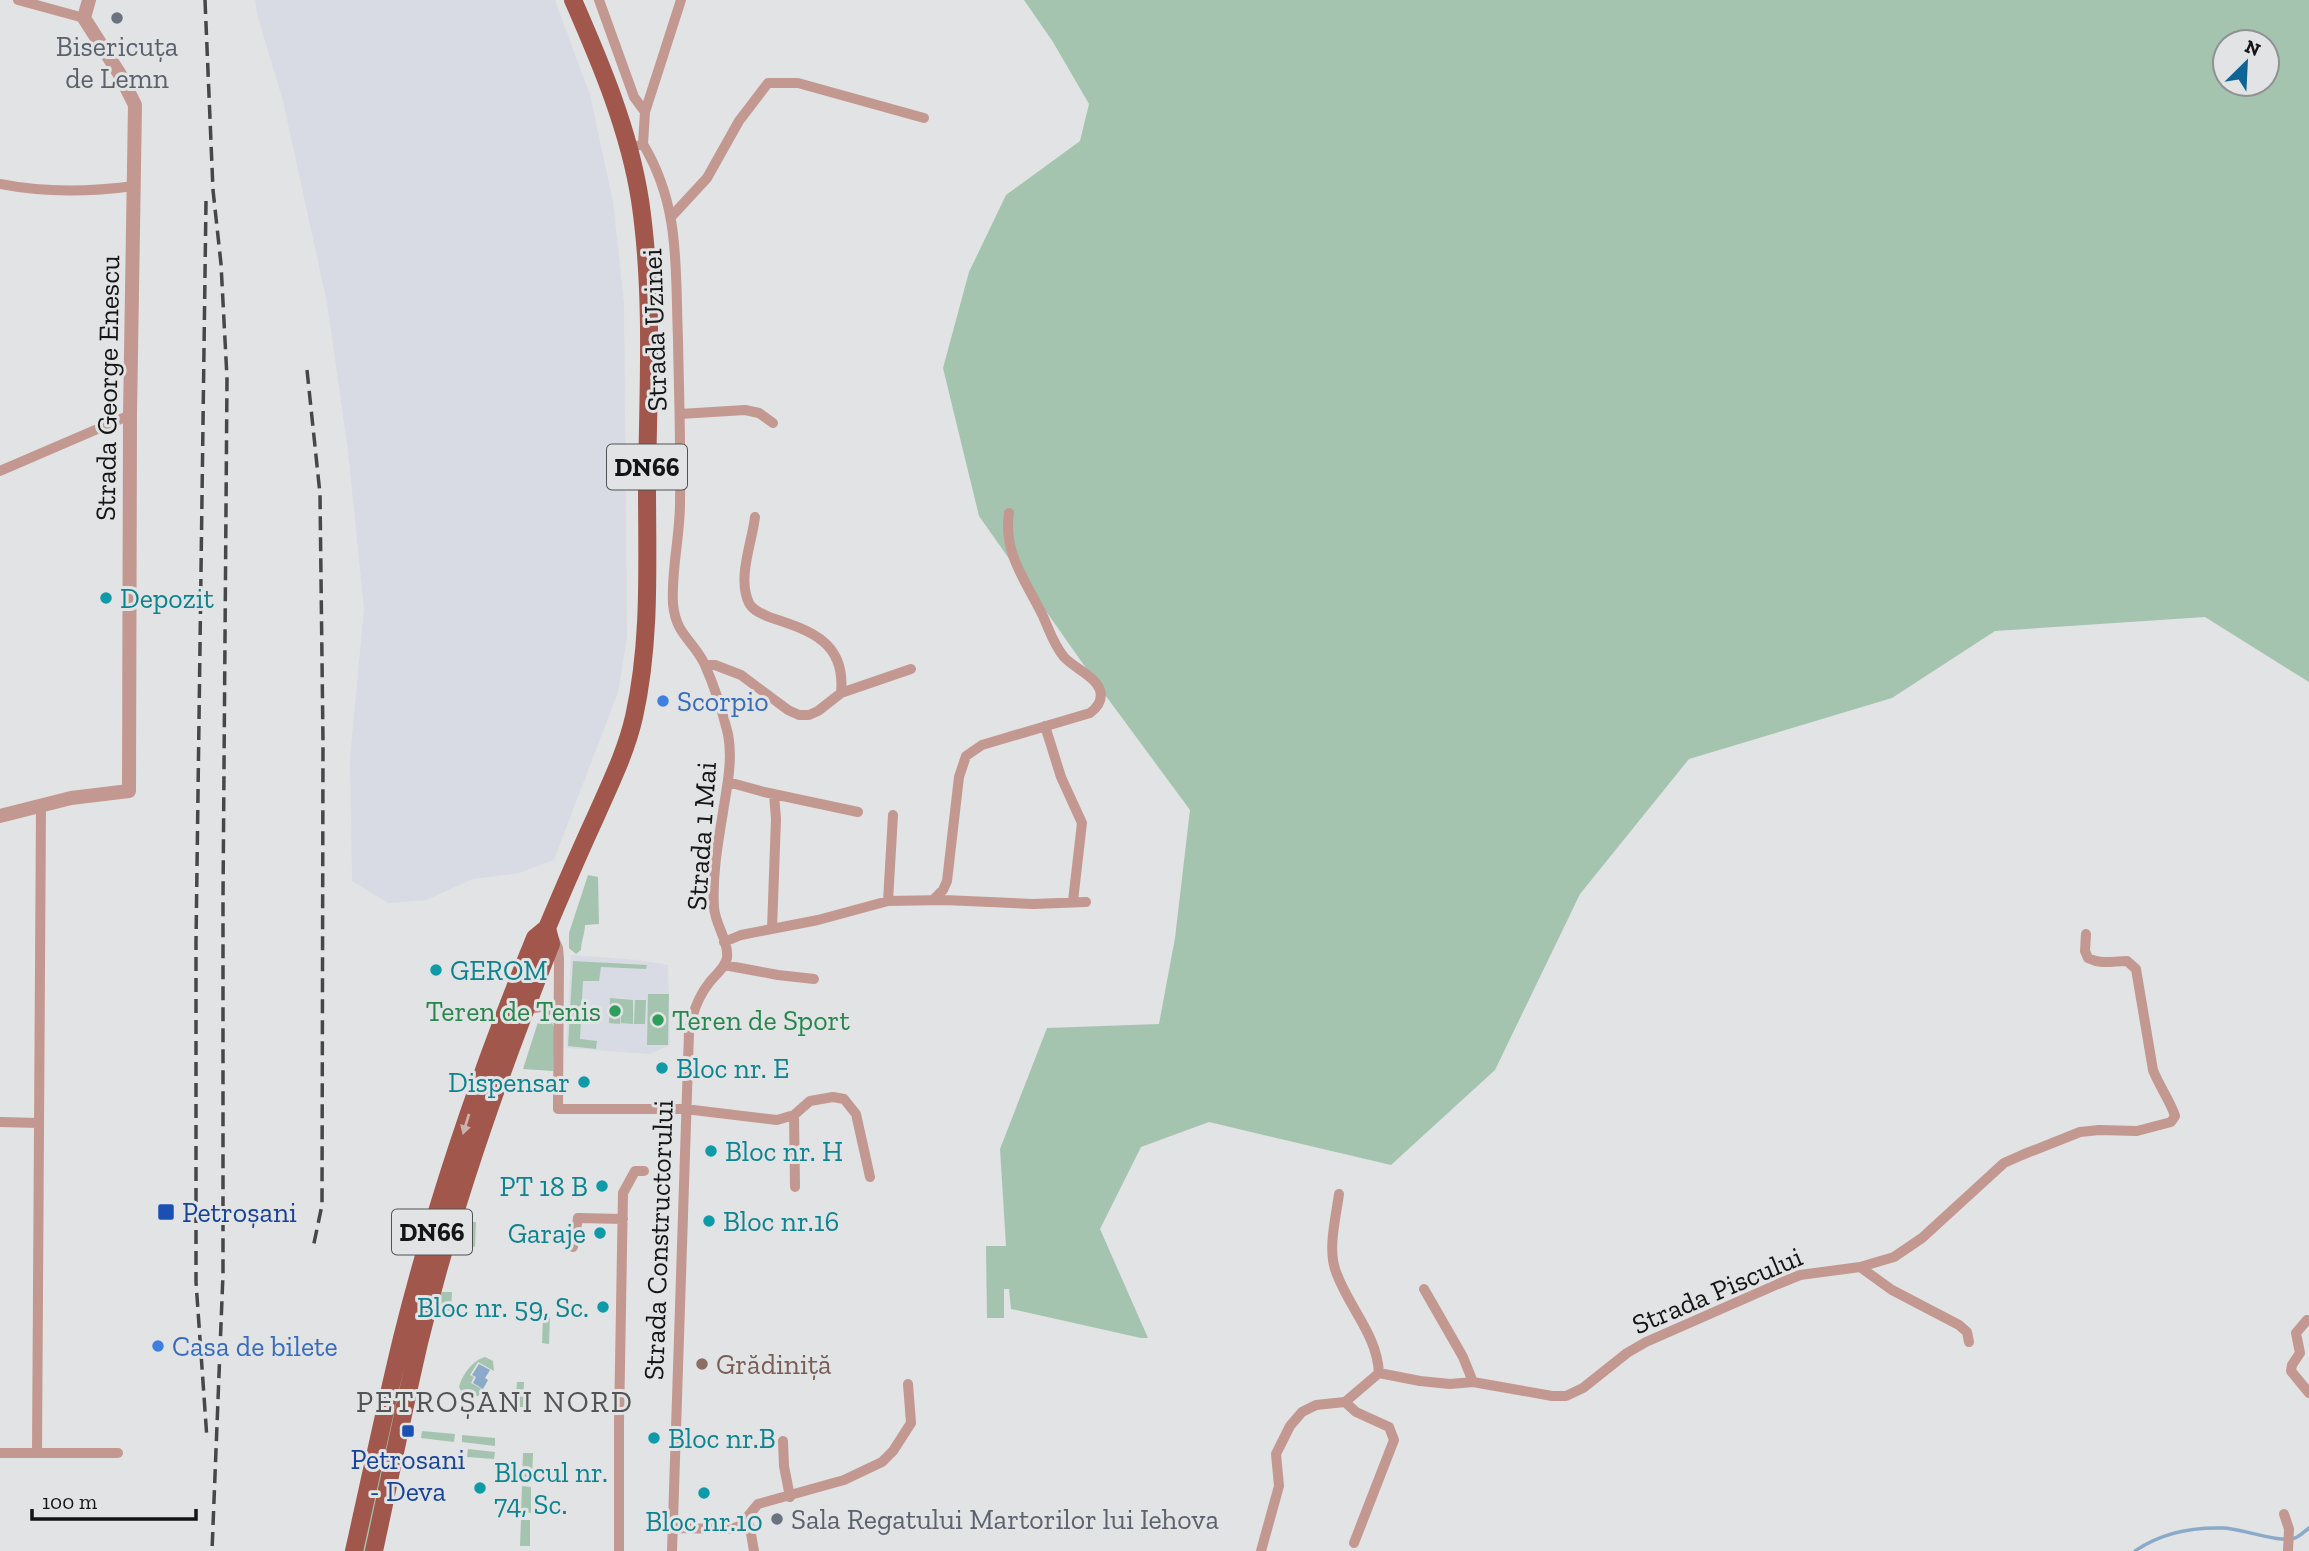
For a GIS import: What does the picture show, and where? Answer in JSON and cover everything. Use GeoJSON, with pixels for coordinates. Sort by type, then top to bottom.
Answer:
{"type":"FeatureCollection","features":[{"type":"Feature","properties":{"kind":"main road","name":"DN66"},"geometry":{"type":"LineString","coordinates":[[354,1551],[407,1359],[450,1175],[493,1045],[535,938],[547,928],[620,759],[633,719],[644,654],[647,610],[648,282],[636,146],[573,0]]}},
{"type":"Feature","properties":{"kind":"main road","name":"DN66"},"geometry":{"type":"LineString","coordinates":[[374,1551],[407,1359],[435,1284],[466,1177],[524,1010],[551,944],[547,928]]}},
{"type":"Feature","properties":{"kind":"street"},"geometry":{"type":"LineString","coordinates":[[18,0],[84,18],[89,0]]}},
{"type":"Feature","properties":{"kind":"street"},"geometry":{"type":"LineString","coordinates":[[599,0],[634,97],[645,112]]}},
{"type":"Feature","properties":{"kind":"street"},"geometry":{"type":"LineString","coordinates":[[636,146],[681,0]]}},
{"type":"Feature","properties":{"kind":"street","name":"Strada George Enescu"},"geometry":{"type":"LineString","coordinates":[[41,805],[129,791],[130,415],[135,105],[119,73],[84,18]]}},
{"type":"Feature","properties":{"kind":"street"},"geometry":{"type":"LineString","coordinates":[[671,217],[707,178],[739,121],[768,83],[798,83],[924,118]]}},
{"type":"Feature","properties":{"kind":"street","name":"Strada Uzinei"},"geometry":{"type":"LineString","coordinates":[[636,146],[661,178],[677,251],[680,505],[673,602],[675,619],[682,635],[698,653]]}},
{"type":"Feature","properties":{"kind":"street"},"geometry":{"type":"LineString","coordinates":[[0,184],[29,190],[61,191],[134,186]]}},
{"type":"Feature","properties":{"kind":"street"},"geometry":{"type":"LineString","coordinates":[[680,414],[727,409],[745,410],[759,413],[774,423]]}},
{"type":"Feature","properties":{"kind":"street"},"geometry":{"type":"LineString","coordinates":[[0,471],[130,415]]}},
{"type":"Feature","properties":{"kind":"street"},"geometry":{"type":"LineString","coordinates":[[933,900],[943,890],[947,881],[959,776],[966,756],[982,745],[1090,713],[1098,707],[1101,699],[1101,691],[1096,683],[1066,659],[1054,643],[1030,590],[1018,572],[1010,552],[1006,529],[1009,513]]}},
{"type":"Feature","properties":{"kind":"street"},"geometry":{"type":"LineString","coordinates":[[755,517],[745,580],[749,603],[766,616],[814,633],[824,640],[840,668],[841,693]]}},
{"type":"Feature","properties":{"kind":"street","name":"Strada 1 Mai"},"geometry":{"type":"LineString","coordinates":[[698,653],[705,665],[727,733],[730,767],[713,895],[715,920],[724,942]]}},
{"type":"Feature","properties":{"kind":"street"},"geometry":{"type":"LineString","coordinates":[[705,665],[715,665],[741,675],[788,710],[799,715],[818,711],[841,693],[911,669]]}},
{"type":"Feature","properties":{"kind":"street"},"geometry":{"type":"LineString","coordinates":[[1045,726],[1062,777],[1082,823],[1073,901]]}},
{"type":"Feature","properties":{"kind":"street"},"geometry":{"type":"LineString","coordinates":[[728,782],[858,812]]}},
{"type":"Feature","properties":{"kind":"street"},"geometry":{"type":"LineString","coordinates":[[772,929],[776,818],[774,794]]}},
{"type":"Feature","properties":{"kind":"street"},"geometry":{"type":"LineString","coordinates":[[0,816],[41,805],[37,1453]]}},
{"type":"Feature","properties":{"kind":"street"},"geometry":{"type":"LineString","coordinates":[[888,901],[893,816]]}},
{"type":"Feature","properties":{"kind":"street"},"geometry":{"type":"LineString","coordinates":[[814,979],[724,965],[727,954],[724,942],[741,935],[888,901],[1033,904],[1086,902]]}},
{"type":"Feature","properties":{"kind":"street"},"geometry":{"type":"LineString","coordinates":[[547,928],[558,947],[558,1109],[685,1109],[777,1120],[794,1115],[810,1101],[833,1097],[844,1099],[856,1114],[870,1177]]}},
{"type":"Feature","properties":{"kind":"street","name":"Strada Piscului"},"geometry":{"type":"LineString","coordinates":[[1379,1373],[1430,1382],[1473,1382],[1566,1396],[1583,1388],[1627,1353],[1646,1342],[1779,1284],[1810,1273],[1880,1263],[1908,1249],[2004,1163],[2080,1132],[2137,1131],[2171,1122],[2175,1116],[2153,1070],[2136,969],[2127,961],[2107,963],[2088,958],[2085,951],[2086,934]]}},
{"type":"Feature","properties":{"kind":"street","name":"Strada Constructorului"},"geometry":{"type":"LineString","coordinates":[[672,1551],[685,1109],[691,1019],[701,996],[724,965]]}},
{"type":"Feature","properties":{"kind":"street"},"geometry":{"type":"LineString","coordinates":[[524,1010],[540,1007],[559,1013]]}},
{"type":"Feature","properties":{"kind":"street"},"geometry":{"type":"LineString","coordinates":[[794,1115],[795,1187]]}},
{"type":"Feature","properties":{"kind":"street"},"geometry":{"type":"LineString","coordinates":[[0,1122],[39,1123]]}},
{"type":"Feature","properties":{"kind":"street"},"geometry":{"type":"LineString","coordinates":[[620,1551],[623,1193],[635,1171],[644,1171]]}},
{"type":"Feature","properties":{"kind":"street"},"geometry":{"type":"LineString","coordinates":[[1261,1551],[1277,1499],[1279,1486],[1276,1454],[1290,1426],[1302,1412],[1316,1405],[1345,1402],[1379,1373],[1375,1351],[1363,1320],[1334,1267],[1332,1249],[1339,1194]]}},
{"type":"Feature","properties":{"kind":"street"},"geometry":{"type":"LineString","coordinates":[[573,1247],[578,1218],[623,1219]]}},
{"type":"Feature","properties":{"kind":"street"},"geometry":{"type":"LineString","coordinates":[[1860,1267],[1906,1298],[1959,1325],[1967,1332],[1969,1342]]}},
{"type":"Feature","properties":{"kind":"street"},"geometry":{"type":"LineString","coordinates":[[1424,1289],[1463,1357],[1473,1382]]}},
{"type":"Feature","properties":{"kind":"street"},"geometry":{"type":"LineString","coordinates":[[2306,1320],[2296,1333],[2300,1353],[2291,1371],[2309,1393]]}},
{"type":"Feature","properties":{"kind":"street"},"geometry":{"type":"LineString","coordinates":[[672,1528],[740,1527],[758,1504],[844,1480],[882,1462],[893,1451],[911,1423],[908,1384]]}},
{"type":"Feature","properties":{"kind":"street"},"geometry":{"type":"LineString","coordinates":[[1345,1402],[1356,1412],[1389,1427],[1394,1440],[1354,1543]]}},
{"type":"Feature","properties":{"kind":"street"},"geometry":{"type":"LineString","coordinates":[[783,1441],[784,1466],[790,1497]]}},
{"type":"Feature","properties":{"kind":"street"},"geometry":{"type":"LineString","coordinates":[[0,1453],[118,1453]]}},
{"type":"Feature","properties":{"kind":"street"},"geometry":{"type":"LineString","coordinates":[[2284,1514],[2289,1541]]}},
{"type":"Feature","properties":{"kind":"street"},"geometry":{"type":"LineString","coordinates":[[747,1519],[754,1551]]}},
{"type":"Feature","properties":{"kind":"shaded area"},"geometry":{"type":"Polygon","coordinates":[[[255,0],[555,0],[590,95],[613,202],[624,303],[627,637],[618,692],[554,860],[519,873],[473,879],[426,900],[388,903],[352,881],[350,757],[364,609],[348,451],[327,303],[283,101],[255,0]]]}},
{"type":"Feature","properties":{"kind":"shaded area"},"geometry":{"type":"Polygon","coordinates":[[[571,955],[668,965],[670,1045],[650,1054],[566,1048],[571,955]]]}},
{"type":"Feature","properties":{"kind":"green space"},"geometry":{"type":"Polygon","coordinates":[[[1024,0],[2309,0],[2309,682],[2205,617],[1995,631],[1892,698],[1689,759],[1580,894],[1495,1070],[1391,1165],[1209,1122],[1141,1147],[1100,1229],[1148,1338],[1011,1309],[1009,1289],[1004,1289],[1004,1318],[987,1318],[986,1246],[1006,1246],[1000,1149],[1047,1028],[1159,1024],[1175,938],[1190,810],[979,516],[943,368],[969,272],[1006,195],[1080,141],[1089,104],[1053,42],[1024,0]]]}},
{"type":"Feature","properties":{"kind":"green space"},"geometry":{"type":"Polygon","coordinates":[[[588,875],[598,877],[599,924],[585,925],[581,950],[576,954],[569,948],[569,933],[588,875]]]}},
{"type":"Feature","properties":{"kind":"green space"},"geometry":{"type":"Polygon","coordinates":[[[573,961],[647,965],[646,969],[601,967],[599,981],[583,981],[580,1039],[597,1041],[596,1049],[568,1046],[573,961]]]}},
{"type":"Feature","properties":{"kind":"green space","name":"Teren de Sport"},"geometry":{"type":"Polygon","coordinates":[[[648,994],[669,994],[668,1045],[647,1045],[648,994]]]}},
{"type":"Feature","properties":{"kind":"green space"},"geometry":{"type":"Polygon","coordinates":[[[610,998],[633,1000],[633,1024],[621,1023],[621,1004],[620,1024],[609,1023],[610,998]]]}},
{"type":"Feature","properties":{"kind":"green space","name":"Teren de Tenis"},"geometry":{"type":"Polygon","coordinates":[[[635,1000],[646,1000],[645,1024],[634,1024],[635,1000]]]}},
{"type":"Feature","properties":{"kind":"green space"},"geometry":{"type":"Polygon","coordinates":[[[539,1019],[552,1023],[555,1029],[553,1071],[523,1069],[539,1019]]]}},
{"type":"Feature","properties":{"kind":"green space"},"geometry":{"type":"Polygon","coordinates":[[[472,1222],[476,1222],[475,1247],[465,1245],[472,1222]]]}},
{"type":"Feature","properties":{"kind":"green space"},"geometry":{"type":"Polygon","coordinates":[[[441,1292],[452,1292],[451,1311],[437,1307],[441,1292]]]}},
{"type":"Feature","properties":{"kind":"green space"},"geometry":{"type":"Polygon","coordinates":[[[543,1317],[550,1317],[549,1344],[542,1343],[543,1317]]]}},
{"type":"Feature","properties":{"kind":"green space"},"geometry":{"type":"Polygon","coordinates":[[[485,1357],[493,1361],[494,1371],[478,1362],[470,1375],[474,1377],[471,1383],[484,1390],[488,1389],[478,1396],[463,1394],[459,1387],[465,1373],[476,1361],[485,1357]]]}},
{"type":"Feature","properties":{"kind":"green space"},"geometry":{"type":"Polygon","coordinates":[[[517,1382],[524,1382],[523,1407],[515,1407],[517,1382]]]}},
{"type":"Feature","properties":{"kind":"green space"},"geometry":{"type":"Polygon","coordinates":[[[399,1389],[401,1393],[367,1551],[361,1551],[399,1389]]]}},
{"type":"Feature","properties":{"kind":"green space"},"geometry":{"type":"Polygon","coordinates":[[[422,1431],[455,1434],[454,1442],[421,1438],[422,1431]]]}},
{"type":"Feature","properties":{"kind":"green space"},"geometry":{"type":"Polygon","coordinates":[[[462,1435],[495,1438],[495,1446],[462,1442],[462,1435]]]}},
{"type":"Feature","properties":{"kind":"green space"},"geometry":{"type":"Polygon","coordinates":[[[468,1449],[495,1452],[494,1459],[467,1457],[468,1449]]]}},
{"type":"Feature","properties":{"kind":"green space"},"geometry":{"type":"Polygon","coordinates":[[[523,1453],[533,1453],[532,1479],[522,1479],[523,1453]]]}},
{"type":"Feature","properties":{"kind":"green space"},"geometry":{"type":"Polygon","coordinates":[[[522,1486],[531,1487],[531,1513],[521,1512],[522,1486]]]}},
{"type":"Feature","properties":{"kind":"green space"},"geometry":{"type":"Polygon","coordinates":[[[521,1520],[530,1520],[530,1546],[520,1546],[521,1520]]]}},
{"type":"Feature","properties":{"kind":"water"},"geometry":{"type":"Polygon","coordinates":[[[479,1364],[490,1370],[483,1389],[473,1383],[476,1377],[472,1375],[479,1364]]]}},
{"type":"Feature","properties":{"kind":"waterway"},"geometry":{"type":"LineString","coordinates":[[2135,1551],[2167,1535],[2200,1528],[2224,1528],[2288,1539],[2297,1537],[2309,1528]]}},
{"type":"Feature","properties":{"kind":"railway"},"geometry":{"type":"LineString","coordinates":[[205,0],[213,190],[221,264],[227,378],[223,1274],[212,1551]]}},
{"type":"Feature","properties":{"kind":"railway"},"geometry":{"type":"LineString","coordinates":[[206,201],[196,942],[196,1282],[207,1439]]}},
{"type":"Feature","properties":{"kind":"railway"},"geometry":{"type":"LineString","coordinates":[[307,370],[320,494],[323,742],[322,1205],[313,1248]]}},
{"type":"Feature","properties":{"kind":"place","name":"Bisericuța de Lemn"},"geometry":{"type":"Point","coordinates":[117,18]}},
{"type":"Feature","properties":{"kind":"place","name":"Depozit"},"geometry":{"type":"Point","coordinates":[106,598]}},
{"type":"Feature","properties":{"kind":"place","name":"Scorpio"},"geometry":{"type":"Point","coordinates":[663,701]}},
{"type":"Feature","properties":{"kind":"place","name":"GEROM"},"geometry":{"type":"Point","coordinates":[436,970]}},
{"type":"Feature","properties":{"kind":"place","name":"Teren de Tenis"},"geometry":{"type":"Point","coordinates":[615,1011]}},
{"type":"Feature","properties":{"kind":"place","name":"Teren de Sport"},"geometry":{"type":"Point","coordinates":[658,1020]}},
{"type":"Feature","properties":{"kind":"place","name":"Bloc nr. E"},"geometry":{"type":"Point","coordinates":[662,1068]}},
{"type":"Feature","properties":{"kind":"place","name":"Dispensar"},"geometry":{"type":"Point","coordinates":[584,1082]}},
{"type":"Feature","properties":{"kind":"place","name":"Bloc nr. H"},"geometry":{"type":"Point","coordinates":[711,1151]}},
{"type":"Feature","properties":{"kind":"place","name":"PT 18 B"},"geometry":{"type":"Point","coordinates":[602,1186]}},
{"type":"Feature","properties":{"kind":"place","name":"Petroșani"},"geometry":{"type":"Point","coordinates":[166,1212]}},
{"type":"Feature","properties":{"kind":"place","name":"Bloc nr.16"},"geometry":{"type":"Point","coordinates":[709,1221]}},
{"type":"Feature","properties":{"kind":"place","name":"Garaje"},"geometry":{"type":"Point","coordinates":[600,1233]}},
{"type":"Feature","properties":{"kind":"place","name":"Bloc nr. 59, Sc."},"geometry":{"type":"Point","coordinates":[603,1307]}},
{"type":"Feature","properties":{"kind":"place","name":"Casa de bilete"},"geometry":{"type":"Point","coordinates":[158,1346]}},
{"type":"Feature","properties":{"kind":"place","name":"Grădiniță"},"geometry":{"type":"Point","coordinates":[702,1364]}},
{"type":"Feature","properties":{"kind":"place","name":"Petrosani - Deva"},"geometry":{"type":"Point","coordinates":[408,1431]}},
{"type":"Feature","properties":{"kind":"place","name":"Bloc nr.B"},"geometry":{"type":"Point","coordinates":[654,1438]}},
{"type":"Feature","properties":{"kind":"place","name":"Blocul nr. 74, Sc."},"geometry":{"type":"Point","coordinates":[480,1488]}},
{"type":"Feature","properties":{"kind":"place","name":"Bloc nr.10"},"geometry":{"type":"Point","coordinates":[704,1493]}},
{"type":"Feature","properties":{"kind":"place","name":"Sala Regatului Martorilor lui Iehova"},"geometry":{"type":"Point","coordinates":[777,1519]}},
{"type":"Feature","properties":{"kind":"district","name":"PETROȘANI NORD"},"geometry":{"type":"Point","coordinates":[495,1402]}}]}
